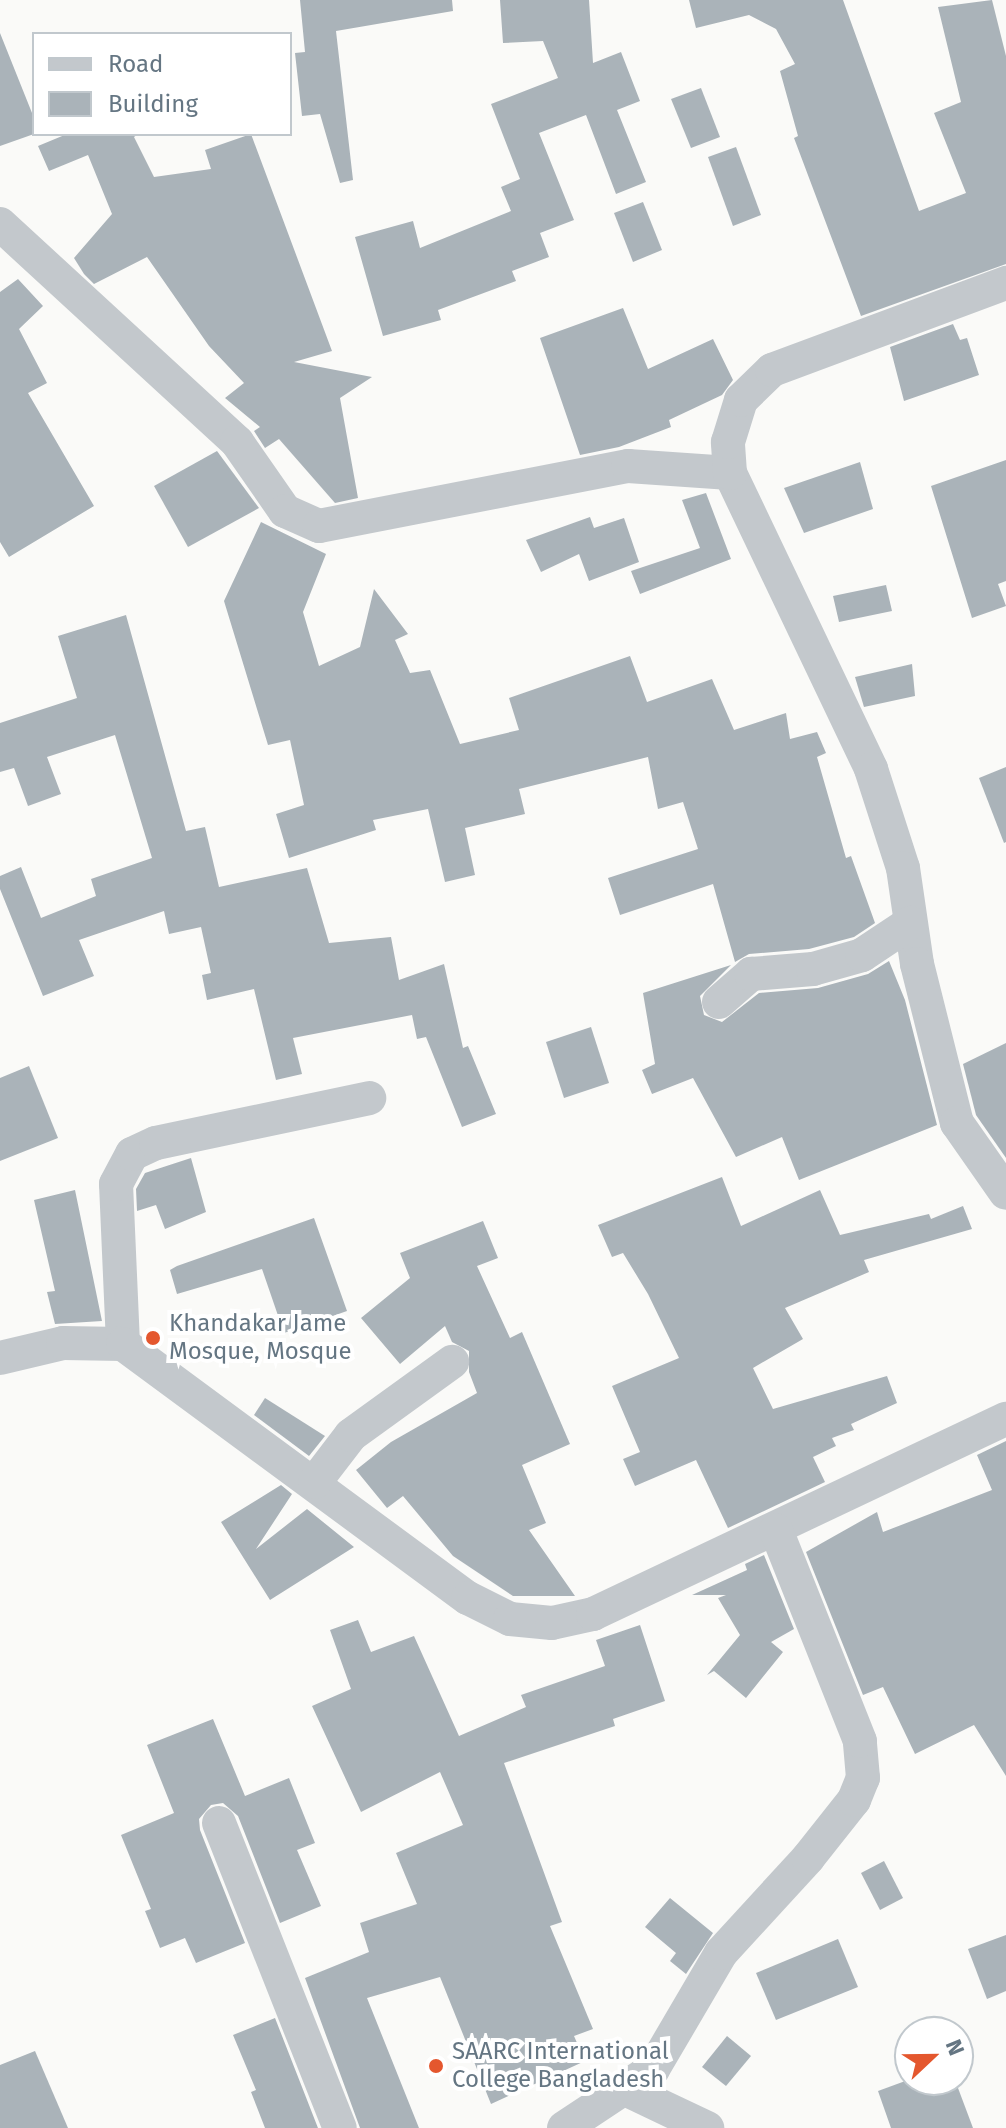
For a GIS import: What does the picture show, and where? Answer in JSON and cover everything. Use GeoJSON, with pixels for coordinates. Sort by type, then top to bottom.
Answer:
{"type":"FeatureCollection","features":[{"type":"Feature","properties":{"kind":"street"},"geometry":{"type":"LineString","coordinates":[[0,224],[237,442],[285,511],[319,526],[628,466],[730,473]]}},
{"type":"Feature","properties":{"kind":"street"},"geometry":{"type":"LineString","coordinates":[[1006,283],[772,370],[741,400],[728,442],[730,473],[871,769],[903,868],[910,923],[957,1123],[1006,1193]]}},
{"type":"Feature","properties":{"kind":"street"},"geometry":{"type":"LineString","coordinates":[[719,1002],[751,974],[813,969],[862,955],[910,923]]}},
{"type":"Feature","properties":{"kind":"street"},"geometry":{"type":"LineString","coordinates":[[123,1344],[116,1184],[132,1154],[156,1143],[369,1098]]}},
{"type":"Feature","properties":{"kind":"street"},"geometry":{"type":"LineString","coordinates":[[0,1358],[63,1343],[123,1344],[315,1482],[468,1598],[510,1619],[552,1623],[593,1614],[1006,1419]]}},
{"type":"Feature","properties":{"kind":"street"},"geometry":{"type":"LineString","coordinates":[[315,1482],[351,1435],[452,1362]]}},
{"type":"Feature","properties":{"kind":"street"},"geometry":{"type":"LineString","coordinates":[[564,2128],[627,2090],[653,2069],[721,1953],[817,1846],[854,1800],[863,1778],[860,1741],[776,1530]]}},
{"type":"Feature","properties":{"kind":"street"},"geometry":{"type":"LineString","coordinates":[[219,1823],[340,2128]]}},
{"type":"Feature","properties":{"kind":"street"},"geometry":{"type":"LineString","coordinates":[[627,2090],[707,2128]]}},
{"type":"Feature","properties":{"kind":"building"},"geometry":{"type":"Polygon","coordinates":[[[300,0],[452,0],[453,11],[336,31],[353,180],[340,183],[320,114],[302,116],[295,53],[305,52],[300,0]]]}},
{"type":"Feature","properties":{"kind":"building"},"geometry":{"type":"Polygon","coordinates":[[[500,0],[589,0],[593,63],[621,52],[640,101],[617,110],[646,182],[616,194],[586,115],[539,133],[574,220],[540,233],[549,257],[512,271],[516,281],[438,310],[441,320],[383,336],[355,237],[413,221],[420,248],[511,211],[501,187],[520,179],[491,104],[558,78],[543,41],[503,43],[500,0]]]}},
{"type":"Feature","properties":{"kind":"building"},"geometry":{"type":"Polygon","coordinates":[[[689,0],[843,0],[919,211],[966,193],[934,113],[961,102],[938,7],[992,0],[1006,56],[1006,264],[861,316],[794,138],[798,136],[780,71],[795,64],[776,29],[749,15],[696,28],[689,0]]]}},
{"type":"Feature","properties":{"kind":"building"},"geometry":{"type":"Polygon","coordinates":[[[0,33],[32,113],[32,135],[0,146],[0,33]]]}},
{"type":"Feature","properties":{"kind":"building"},"geometry":{"type":"Polygon","coordinates":[[[701,88],[720,137],[691,148],[671,99],[701,88]]]}},
{"type":"Feature","properties":{"kind":"building"},"geometry":{"type":"Polygon","coordinates":[[[62,136],[135,136],[154,177],[211,169],[205,150],[252,136],[332,351],[294,362],[372,377],[340,398],[358,498],[335,503],[279,439],[265,448],[254,431],[260,427],[225,398],[244,383],[209,346],[147,257],[94,284],[84,274],[74,258],[112,214],[88,155],[49,171],[38,146],[62,136]]]}},
{"type":"Feature","properties":{"kind":"building"},"geometry":{"type":"Polygon","coordinates":[[[736,147],[761,215],[733,226],[708,157],[736,147]]]}},
{"type":"Feature","properties":{"kind":"building"},"geometry":{"type":"Polygon","coordinates":[[[643,202],[662,250],[633,262],[614,213],[643,202]]]}},
{"type":"Feature","properties":{"kind":"building"},"geometry":{"type":"Polygon","coordinates":[[[18,279],[43,306],[19,329],[47,383],[28,393],[94,506],[9,557],[0,542],[0,292],[18,279]]]}},
{"type":"Feature","properties":{"kind":"building"},"geometry":{"type":"Polygon","coordinates":[[[623,308],[648,369],[713,339],[733,380],[722,395],[669,420],[671,427],[619,447],[580,455],[540,338],[623,308]]]}},
{"type":"Feature","properties":{"kind":"building"},"geometry":{"type":"Polygon","coordinates":[[[953,324],[960,340],[967,338],[979,375],[904,401],[890,347],[953,324]]]}},
{"type":"Feature","properties":{"kind":"building"},"geometry":{"type":"Polygon","coordinates":[[[217,451],[259,508],[188,547],[154,486],[217,451]]]}},
{"type":"Feature","properties":{"kind":"building"},"geometry":{"type":"Polygon","coordinates":[[[1006,460],[1006,581],[998,584],[1006,606],[972,618],[931,486],[1006,460]]]}},
{"type":"Feature","properties":{"kind":"building"},"geometry":{"type":"Polygon","coordinates":[[[860,462],[873,509],[804,533],[784,488],[860,462]]]}},
{"type":"Feature","properties":{"kind":"building"},"geometry":{"type":"Polygon","coordinates":[[[706,493],[731,559],[640,594],[631,571],[700,548],[682,500],[706,493]]]}},
{"type":"Feature","properties":{"kind":"building"},"geometry":{"type":"Polygon","coordinates":[[[590,517],[594,528],[624,518],[639,562],[589,581],[579,554],[541,572],[526,540],[590,517]]]}},
{"type":"Feature","properties":{"kind":"building"},"geometry":{"type":"Polygon","coordinates":[[[261,522],[326,554],[303,612],[319,666],[360,647],[374,589],[408,634],[395,640],[410,673],[430,670],[460,744],[519,730],[509,698],[630,656],[647,702],[712,679],[734,730],[786,713],[790,739],[817,732],[826,753],[817,757],[846,858],[851,856],[875,923],[854,937],[809,949],[749,954],[735,962],[713,884],[620,915],[608,878],[698,849],[683,802],[658,809],[648,757],[519,789],[525,814],[465,828],[475,875],[445,882],[428,809],[373,820],[376,830],[289,858],[276,814],[304,805],[290,740],[268,745],[224,601],[261,522]]]}},
{"type":"Feature","properties":{"kind":"building"},"geometry":{"type":"Polygon","coordinates":[[[886,585],[892,611],[839,622],[833,596],[886,585]]]}},
{"type":"Feature","properties":{"kind":"building"},"geometry":{"type":"Polygon","coordinates":[[[126,615],[186,831],[205,827],[219,887],[307,868],[329,943],[391,937],[399,980],[444,964],[463,1048],[468,1046],[496,1114],[462,1127],[426,1037],[417,1039],[412,1015],[293,1038],[302,1074],[276,1080],[254,989],[207,1000],[202,975],[211,973],[201,927],[169,934],[164,911],[79,940],[94,976],[43,996],[0,889],[0,876],[21,867],[41,918],[96,896],[91,879],[152,858],[115,735],[47,757],[61,794],[28,806],[14,768],[0,772],[0,723],[77,698],[58,636],[126,615]]]}},
{"type":"Feature","properties":{"kind":"building"},"geometry":{"type":"Polygon","coordinates":[[[912,664],[915,696],[864,707],[855,677],[912,664]]]}},
{"type":"Feature","properties":{"kind":"building"},"geometry":{"type":"Polygon","coordinates":[[[1006,767],[1006,842],[1004,843],[979,778],[1006,767]]]}},
{"type":"Feature","properties":{"kind":"building"},"geometry":{"type":"Polygon","coordinates":[[[889,961],[905,1000],[937,1125],[799,1180],[782,1137],[736,1157],[693,1078],[652,1094],[642,1070],[655,1064],[643,993],[731,965],[700,996],[704,1015],[722,1022],[759,993],[818,988],[868,974],[889,961]]]}},
{"type":"Feature","properties":{"kind":"building"},"geometry":{"type":"Polygon","coordinates":[[[591,1027],[609,1083],[564,1098],[546,1042],[591,1027]]]}},
{"type":"Feature","properties":{"kind":"building"},"geometry":{"type":"Polygon","coordinates":[[[1006,1043],[1006,1158],[976,1115],[963,1064],[1006,1043]]]}},
{"type":"Feature","properties":{"kind":"building"},"geometry":{"type":"Polygon","coordinates":[[[29,1066],[58,1138],[0,1161],[0,1078],[29,1066]]]}},
{"type":"Feature","properties":{"kind":"building"},"geometry":{"type":"Polygon","coordinates":[[[191,1158],[206,1212],[165,1229],[156,1205],[137,1211],[136,1189],[145,1173],[191,1158]]]}},
{"type":"Feature","properties":{"kind":"building"},"geometry":{"type":"Polygon","coordinates":[[[722,1177],[741,1226],[820,1190],[840,1235],[929,1214],[931,1219],[963,1206],[972,1229],[864,1260],[869,1272],[785,1308],[803,1339],[753,1368],[773,1409],[887,1376],[897,1403],[851,1424],[854,1430],[832,1438],[836,1446],[813,1457],[825,1482],[728,1528],[696,1460],[635,1486],[623,1459],[640,1452],[612,1386],[679,1358],[648,1294],[623,1253],[612,1257],[598,1225],[722,1177]]]}},
{"type":"Feature","properties":{"kind":"building"},"geometry":{"type":"Polygon","coordinates":[[[75,1190],[102,1321],[55,1324],[47,1292],[55,1291],[34,1200],[75,1190]]]}},
{"type":"Feature","properties":{"kind":"building"},"geometry":{"type":"Polygon","coordinates":[[[314,1218],[347,1311],[284,1333],[262,1269],[177,1294],[170,1270],[177,1266],[314,1218]]]}},
{"type":"Feature","properties":{"kind":"building"},"geometry":{"type":"Polygon","coordinates":[[[483,1221],[498,1258],[477,1266],[510,1338],[522,1332],[570,1444],[522,1465],[546,1523],[529,1530],[575,1596],[513,1596],[453,1556],[403,1496],[387,1508],[356,1470],[391,1442],[477,1393],[469,1372],[469,1351],[452,1342],[445,1326],[400,1364],[361,1318],[410,1278],[400,1253],[483,1221]]]}},
{"type":"Feature","properties":{"kind":"building"},"geometry":{"type":"Polygon","coordinates":[[[265,1398],[325,1436],[309,1456],[254,1415],[265,1398]]]}},
{"type":"Feature","properties":{"kind":"building"},"geometry":{"type":"Polygon","coordinates":[[[1006,1441],[1006,1776],[974,1725],[915,1754],[883,1687],[863,1695],[806,1552],[877,1512],[883,1532],[992,1490],[977,1455],[1006,1441]]]}},
{"type":"Feature","properties":{"kind":"building"},"geometry":{"type":"Polygon","coordinates":[[[281,1485],[292,1494],[256,1549],[307,1509],[354,1547],[270,1600],[221,1522],[281,1485]]]}},
{"type":"Feature","properties":{"kind":"building"},"geometry":{"type":"Polygon","coordinates":[[[764,1555],[794,1629],[771,1642],[783,1652],[746,1698],[714,1671],[707,1675],[740,1635],[718,1598],[726,1595],[692,1595],[747,1570],[745,1564],[764,1555]]]}},
{"type":"Feature","properties":{"kind":"building"},"geometry":{"type":"Polygon","coordinates":[[[358,1620],[371,1652],[414,1636],[459,1736],[526,1707],[521,1695],[605,1666],[596,1640],[640,1625],[665,1701],[613,1719],[615,1726],[504,1763],[562,1922],[550,1926],[593,2029],[574,2036],[585,2061],[491,2104],[440,1977],[367,1998],[419,2128],[360,2128],[305,1978],[369,1952],[360,1923],[417,1904],[396,1853],[463,1825],[440,1772],[361,1812],[312,1706],[351,1689],[330,1630],[358,1620]]]}},
{"type":"Feature","properties":{"kind":"building"},"geometry":{"type":"Polygon","coordinates":[[[213,1719],[245,1796],[289,1778],[315,1843],[297,1850],[321,1906],[280,1923],[238,1816],[223,1803],[211,1805],[199,1819],[200,1830],[245,1943],[196,1963],[185,1938],[160,1948],[145,1911],[151,1909],[121,1835],[174,1813],[147,1745],[213,1719]]]}},
{"type":"Feature","properties":{"kind":"building"},"geometry":{"type":"Polygon","coordinates":[[[884,1861],[903,1898],[880,1910],[861,1873],[884,1861]]]}},
{"type":"Feature","properties":{"kind":"building"},"geometry":{"type":"Polygon","coordinates":[[[670,1898],[713,1933],[686,1974],[670,1961],[676,1953],[645,1927],[670,1898]]]}},
{"type":"Feature","properties":{"kind":"building"},"geometry":{"type":"Polygon","coordinates":[[[1006,1935],[1006,1991],[987,1999],[968,1949],[1006,1935]]]}},
{"type":"Feature","properties":{"kind":"building"},"geometry":{"type":"Polygon","coordinates":[[[838,1939],[858,1987],[776,2020],[756,1973],[838,1939]]]}},
{"type":"Feature","properties":{"kind":"building"},"geometry":{"type":"Polygon","coordinates":[[[275,2018],[318,2128],[265,2128],[251,2092],[256,2090],[233,2035],[275,2018]]]}},
{"type":"Feature","properties":{"kind":"building"},"geometry":{"type":"Polygon","coordinates":[[[727,2036],[751,2056],[726,2086],[702,2067],[727,2036]]]}},
{"type":"Feature","properties":{"kind":"building"},"geometry":{"type":"Polygon","coordinates":[[[35,2051],[68,2128],[0,2128],[0,2065],[35,2051]]]}},
{"type":"Feature","properties":{"kind":"building"},"geometry":{"type":"Polygon","coordinates":[[[894,2085],[894,2096],[961,2096],[973,2128],[891,2128],[878,2091],[894,2085]]]}},
{"type":"Feature","properties":{"kind":"place","name":"Khandakar Jame Mosque, Mosque"},"geometry":{"type":"Point","coordinates":[153,1338]}},
{"type":"Feature","properties":{"kind":"place","name":"SAARC International College Bangladesh"},"geometry":{"type":"Point","coordinates":[436,2066]}}]}
